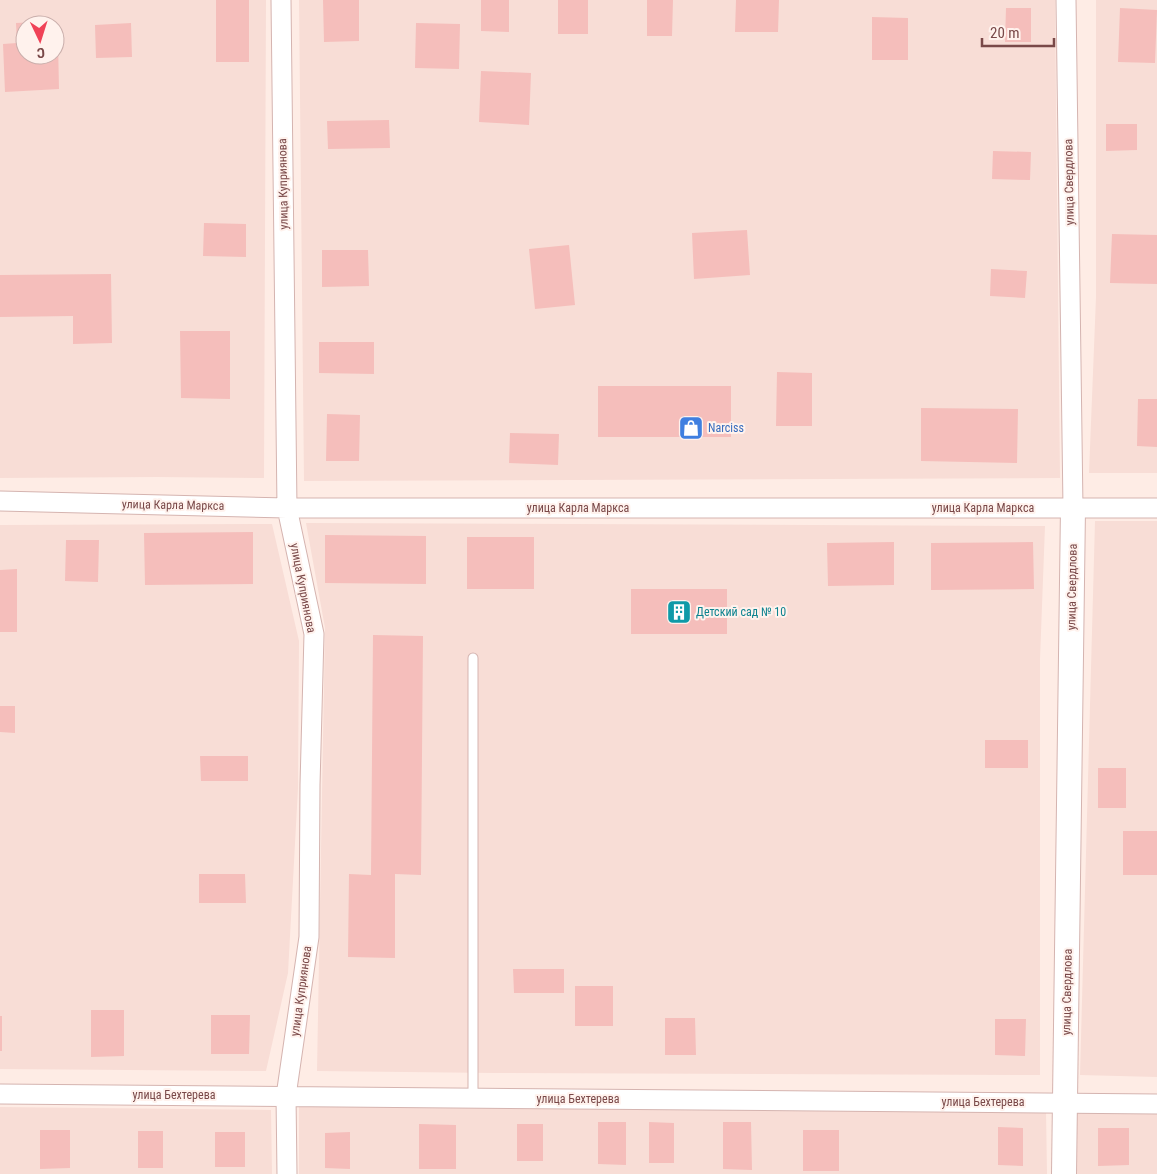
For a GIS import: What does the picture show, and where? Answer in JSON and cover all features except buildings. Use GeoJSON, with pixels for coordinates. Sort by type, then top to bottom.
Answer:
{"type":"FeatureCollection","features":[{"type":"Feature","properties":{"kind":"street","name":"улица Куприянова"},"geometry":{"type":"LineString","coordinates":[[280,0],[287,508],[314,634],[310,776],[309,937],[286,1096],[287,1174]]}},
{"type":"Feature","properties":{"kind":"street","name":"улица Свердлова"},"geometry":{"type":"LineString","coordinates":[[1064,1174],[1073,508],[1066,0]]}},
{"type":"Feature","properties":{"kind":"street","name":"улица Карла Маркса"},"geometry":{"type":"LineString","coordinates":[[0,501],[287,508],[1157,508]]}},
{"type":"Feature","properties":{"kind":"street","name":"улица Бехтерева"},"geometry":{"type":"LineString","coordinates":[[0,1094],[1157,1104]]}},
{"type":"Feature","properties":{"kind":"lane"},"geometry":{"type":"LineString","coordinates":[[473,658],[473,1098]]}},
{"type":"Feature","properties":{"kind":"shaded area"},"geometry":{"type":"Polygon","coordinates":[[[0,0],[266,0],[264,478],[0,478],[0,0]]]}},
{"type":"Feature","properties":{"kind":"shaded area"},"geometry":{"type":"Polygon","coordinates":[[[299,0],[1055,0],[1060,478],[304,481],[299,0]]]}},
{"type":"Feature","properties":{"kind":"shaded area"},"geometry":{"type":"Polygon","coordinates":[[[1096,0],[1157,0],[1157,473],[1089,473],[1096,297],[1096,0]]]}},
{"type":"Feature","properties":{"kind":"shaded area"},"geometry":{"type":"Polygon","coordinates":[[[1095,521],[1157,521],[1157,1077],[1080,1075],[1095,521]]]}},
{"type":"Feature","properties":{"kind":"shaded area"},"geometry":{"type":"Polygon","coordinates":[[[306,523],[1045,526],[1040,659],[1040,1075],[317,1071],[325,628],[306,523]]]}},
{"type":"Feature","properties":{"kind":"shaded area"},"geometry":{"type":"Polygon","coordinates":[[[272,524],[299,641],[298,788],[288,973],[266,1071],[0,1069],[0,525],[272,524]]]}},
{"type":"Feature","properties":{"kind":"shaded area"},"geometry":{"type":"Polygon","coordinates":[[[299,1106],[1046,1111],[1047,1174],[299,1174],[299,1106]]]}},
{"type":"Feature","properties":{"kind":"shaded area"},"geometry":{"type":"Polygon","coordinates":[[[0,1107],[271,1110],[272,1174],[0,1174],[0,1107]]]}},
{"type":"Feature","properties":{"kind":"shaded area"},"geometry":{"type":"Polygon","coordinates":[[[1075,1107],[1157,1107],[1157,1174],[1075,1174],[1075,1107]]]}},
{"type":"Feature","properties":{"kind":"place","name":"Narciss"},"geometry":{"type":"Point","coordinates":[691,428]}},
{"type":"Feature","properties":{"kind":"place","name":"Детский сад № 10"},"geometry":{"type":"Point","coordinates":[679,612]}}]}
